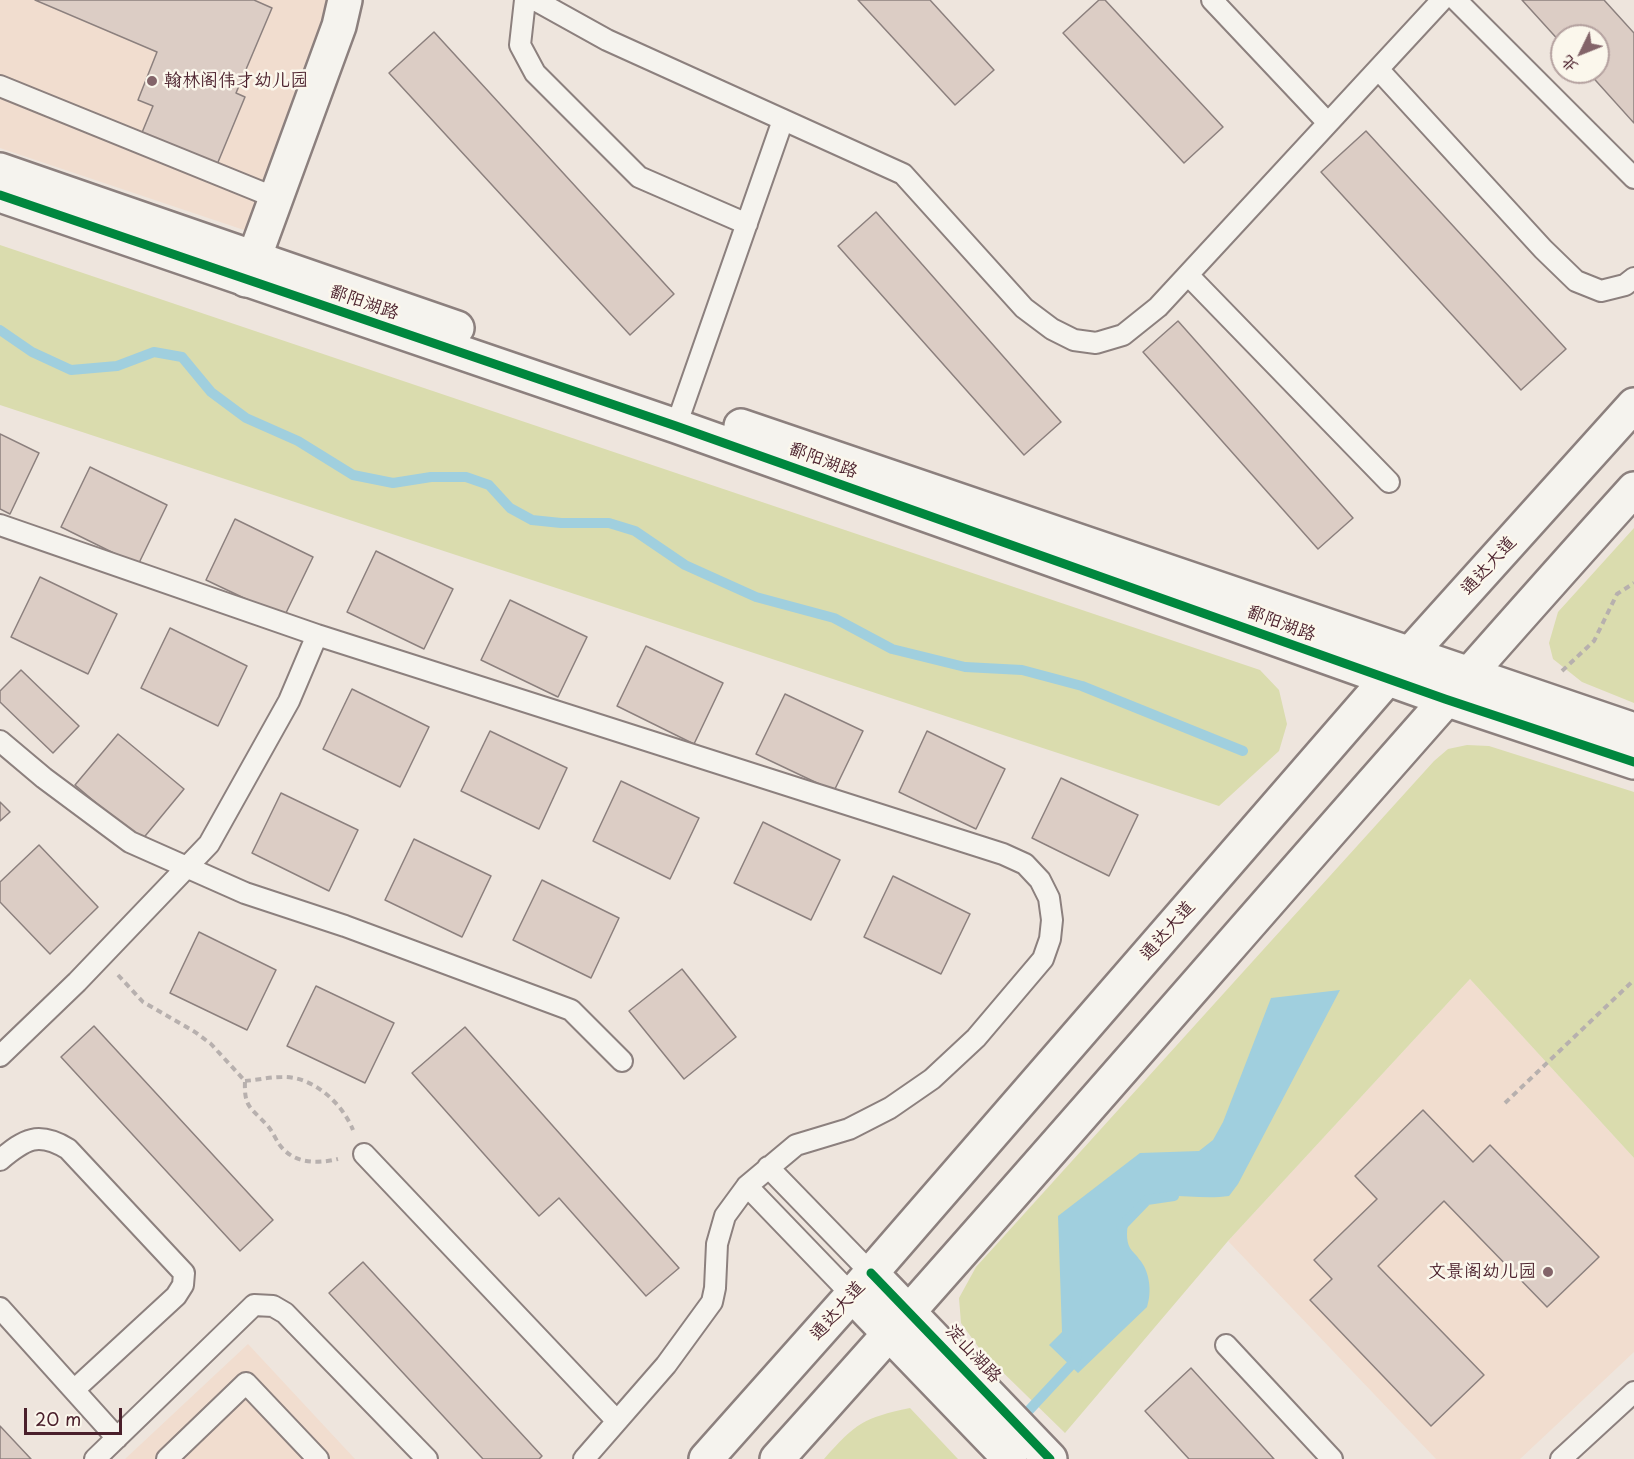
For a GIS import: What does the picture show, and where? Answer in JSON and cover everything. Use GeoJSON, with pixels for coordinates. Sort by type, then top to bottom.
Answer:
{"type":"FeatureCollection","features":[{"type":"Feature","properties":{"kind":"street"},"geometry":{"type":"LineString","coordinates":[[250,269],[339,26],[345,0]]}},
{"type":"Feature","properties":{"kind":"street","name":"鄱阳湖路"},"geometry":{"type":"LineString","coordinates":[[0,170],[250,269]]}},
{"type":"Feature","properties":{"kind":"street","name":"鄱阳湖路"},"geometry":{"type":"LineString","coordinates":[[0,195],[250,269],[680,416],[1634,730]]}},
{"type":"Feature","properties":{"kind":"street","name":"通达大道"},"geometry":{"type":"LineString","coordinates":[[706,1459],[862,1284],[1387,679],[1634,405]]}},
{"type":"Feature","properties":{"kind":"street","name":"鄱阳湖路"},"geometry":{"type":"LineString","coordinates":[[680,416],[1387,679],[1634,762]]}},
{"type":"Feature","properties":{"kind":"street"},"geometry":{"type":"LineString","coordinates":[[777,1459],[900,1322],[1445,699],[1634,489]]}},
{"type":"Feature","properties":{"kind":"street"},"geometry":{"type":"LineString","coordinates":[[862,1284],[975,1401],[1032,1454]]}},
{"type":"Feature","properties":{"kind":"lane"},"geometry":{"type":"LineString","coordinates":[[525,0],[520,45],[535,73],[639,177],[747,224]]}},
{"type":"Feature","properties":{"kind":"lane"},"geometry":{"type":"LineString","coordinates":[[536,0],[607,40],[903,174],[1024,309],[1052,329],[1074,340],[1096,343],[1124,334],[1158,307],[1442,0]]}},
{"type":"Feature","properties":{"kind":"lane"},"geometry":{"type":"LineString","coordinates":[[1212,0],[1328,123]]}},
{"type":"Feature","properties":{"kind":"lane"},"geometry":{"type":"LineString","coordinates":[[1456,0],[1634,178]]}},
{"type":"Feature","properties":{"kind":"lane"},"geometry":{"type":"LineString","coordinates":[[1378,69],[1542,249],[1576,281],[1601,291],[1625,285],[1634,278]]}},
{"type":"Feature","properties":{"kind":"lane"},"geometry":{"type":"LineString","coordinates":[[0,86],[276,198]]}},
{"type":"Feature","properties":{"kind":"lane"},"geometry":{"type":"LineString","coordinates":[[680,416],[783,120]]}},
{"type":"Feature","properties":{"kind":"lane"},"geometry":{"type":"LineString","coordinates":[[1188,275],[1389,482]]}},
{"type":"Feature","properties":{"kind":"lane"},"geometry":{"type":"LineString","coordinates":[[0,525],[317,635],[1003,854],[1025,864],[1040,880],[1049,898],[1052,920],[1050,939],[1043,958],[976,1038],[932,1079],[890,1108],[849,1129],[796,1145],[747,1186],[726,1216],[717,1244],[715,1288],[711,1302],[666,1365],[584,1459]]}},
{"type":"Feature","properties":{"kind":"lane"},"geometry":{"type":"LineString","coordinates":[[0,1056],[102,957],[209,844],[289,701],[317,635]]}},
{"type":"Feature","properties":{"kind":"lane"},"geometry":{"type":"LineString","coordinates":[[0,741],[44,778],[130,842],[244,893],[345,926],[571,1010],[622,1061]]}},
{"type":"Feature","properties":{"kind":"lane"},"geometry":{"type":"LineString","coordinates":[[0,1160],[24,1142],[39,1137],[54,1140],[68,1149],[184,1273],[183,1285],[176,1296],[74,1390]]}},
{"type":"Feature","properties":{"kind":"lane"},"geometry":{"type":"LineString","coordinates":[[364,1154],[617,1421]]}},
{"type":"Feature","properties":{"kind":"lane"},"geometry":{"type":"LineString","coordinates":[[768,1167],[862,1284]]}},
{"type":"Feature","properties":{"kind":"lane"},"geometry":{"type":"LineString","coordinates":[[747,1186],[862,1284]]}},
{"type":"Feature","properties":{"kind":"lane"},"geometry":{"type":"LineString","coordinates":[[95,1459],[254,1305],[273,1306],[285,1313],[427,1459]]}},
{"type":"Feature","properties":{"kind":"lane"},"geometry":{"type":"LineString","coordinates":[[0,1308],[117,1438]]}},
{"type":"Feature","properties":{"kind":"lane"},"geometry":{"type":"LineString","coordinates":[[1226,1345],[1332,1459]]}},
{"type":"Feature","properties":{"kind":"lane"},"geometry":{"type":"LineString","coordinates":[[167,1459],[246,1383],[318,1459]]}},
{"type":"Feature","properties":{"kind":"lane"},"geometry":{"type":"LineString","coordinates":[[1561,1459],[1634,1392]]}},
{"type":"Feature","properties":{"kind":"path"},"geometry":{"type":"LineString","coordinates":[[1533,697],[1594,641],[1617,594],[1634,583]]}},
{"type":"Feature","properties":{"kind":"path"},"geometry":{"type":"LineString","coordinates":[[102,957],[143,1002],[195,1032],[245,1081],[246,1101],[250,1109],[268,1125],[281,1147],[296,1158],[318,1163],[364,1154],[347,1114],[311,1084],[285,1077],[245,1081]]}},
{"type":"Feature","properties":{"kind":"path"},"geometry":{"type":"LineString","coordinates":[[1505,1102],[1634,980]]}},
{"type":"Feature","properties":{"kind":"shaded area","name":"翰林阁伟才幼儿园"},"geometry":{"type":"Polygon","coordinates":[[[0,0],[328,0],[329,13],[247,231],[0,148],[0,0]]]}},
{"type":"Feature","properties":{"kind":"shaded area"},"geometry":{"type":"Polygon","coordinates":[[[1470,979],[1634,1158],[1634,1352],[1520,1459],[1436,1459],[1228,1241],[1470,979]]]}},
{"type":"Feature","properties":{"kind":"shaded area"},"geometry":{"type":"Polygon","coordinates":[[[248,1344],[355,1459],[125,1459],[248,1344]]]}},
{"type":"Feature","properties":{"kind":"green space"},"geometry":{"type":"Polygon","coordinates":[[[0,245],[1260,670],[1279,690],[1287,724],[1279,751],[1219,806],[0,405],[0,245]]]}},
{"type":"Feature","properties":{"kind":"green space"},"geometry":{"type":"Polygon","coordinates":[[[1634,528],[1634,703],[1582,682],[1553,659],[1549,643],[1558,612],[1634,528]]]}},
{"type":"Feature","properties":{"kind":"green space"},"geometry":{"type":"Polygon","coordinates":[[[1467,745],[1489,746],[1634,792],[1634,1158],[1470,979],[1228,1241],[1065,1433],[982,1352],[961,1323],[959,1298],[976,1267],[1434,761],[1448,749],[1467,745]]]}},
{"type":"Feature","properties":{"kind":"green space"},"geometry":{"type":"Polygon","coordinates":[[[910,1408],[958,1459],[824,1459],[844,1437],[861,1424],[881,1415],[910,1408]]]}},
{"type":"Feature","properties":{"kind":"water"},"geometry":{"type":"Polygon","coordinates":[[[1340,990],[1238,1184],[1229,1196],[1159,1196],[1149,1197],[1137,1205],[1130,1218],[1127,1234],[1130,1248],[1143,1264],[1148,1276],[1150,1288],[1147,1307],[1078,1373],[1049,1345],[1062,1332],[1058,1216],[1140,1153],[1199,1151],[1213,1140],[1223,1122],[1271,998],[1340,990]]]}},
{"type":"Feature","properties":{"kind":"building"},"geometry":{"type":"Polygon","coordinates":[[[35,0],[254,0],[272,8],[236,93],[245,97],[216,167],[141,135],[153,106],[138,100],[157,52],[35,0]]]}},
{"type":"Feature","properties":{"kind":"building"},"geometry":{"type":"Polygon","coordinates":[[[858,0],[930,0],[994,70],[955,105],[858,0]]]}},
{"type":"Feature","properties":{"kind":"building"},"geometry":{"type":"Polygon","coordinates":[[[1099,0],[1105,0],[1223,127],[1184,163],[1063,33],[1099,0]]]}},
{"type":"Feature","properties":{"kind":"building"},"geometry":{"type":"Polygon","coordinates":[[[1522,0],[1604,0],[1634,33],[1634,123],[1599,84],[1610,84],[1610,24],[1550,24],[1550,31],[1522,0]]]}},
{"type":"Feature","properties":{"kind":"building"},"geometry":{"type":"Polygon","coordinates":[[[434,32],[674,294],[630,335],[389,73],[434,32]]]}},
{"type":"Feature","properties":{"kind":"building"},"geometry":{"type":"Polygon","coordinates":[[[1366,131],[1566,349],[1521,390],[1321,172],[1366,131]]]}},
{"type":"Feature","properties":{"kind":"building"},"geometry":{"type":"Polygon","coordinates":[[[876,212],[1061,422],[1024,455],[838,246],[876,212]]]}},
{"type":"Feature","properties":{"kind":"building"},"geometry":{"type":"Polygon","coordinates":[[[1178,321],[1353,518],[1318,549],[1143,352],[1178,321]]]}},
{"type":"Feature","properties":{"kind":"building"},"geometry":{"type":"Polygon","coordinates":[[[0,434],[39,453],[10,514],[0,509],[0,434]]]}},
{"type":"Feature","properties":{"kind":"building"},"geometry":{"type":"Polygon","coordinates":[[[90,467],[167,505],[138,565],[61,527],[90,467]]]}},
{"type":"Feature","properties":{"kind":"building"},"geometry":{"type":"Polygon","coordinates":[[[235,519],[313,557],[284,617],[206,580],[235,519]]]}},
{"type":"Feature","properties":{"kind":"building"},"geometry":{"type":"Polygon","coordinates":[[[376,551],[453,589],[424,649],[347,612],[376,551]]]}},
{"type":"Feature","properties":{"kind":"building"},"geometry":{"type":"Polygon","coordinates":[[[40,577],[117,614],[88,674],[11,637],[40,577]]]}},
{"type":"Feature","properties":{"kind":"building"},"geometry":{"type":"Polygon","coordinates":[[[510,600],[587,637],[558,697],[481,660],[510,600]]]}},
{"type":"Feature","properties":{"kind":"building"},"geometry":{"type":"Polygon","coordinates":[[[170,628],[247,666],[218,726],[141,688],[170,628]]]}},
{"type":"Feature","properties":{"kind":"building"},"geometry":{"type":"Polygon","coordinates":[[[646,646],[723,683],[694,744],[617,706],[646,646]]]}},
{"type":"Feature","properties":{"kind":"building"},"geometry":{"type":"Polygon","coordinates":[[[21,670],[79,726],[53,753],[0,702],[0,691],[21,670]]]}},
{"type":"Feature","properties":{"kind":"building"},"geometry":{"type":"Polygon","coordinates":[[[352,689],[429,727],[400,787],[323,749],[352,689]]]}},
{"type":"Feature","properties":{"kind":"building"},"geometry":{"type":"Polygon","coordinates":[[[785,694],[863,731],[834,791],[756,754],[785,694]]]}},
{"type":"Feature","properties":{"kind":"building"},"geometry":{"type":"Polygon","coordinates":[[[490,731],[567,768],[539,829],[461,791],[490,731]]]}},
{"type":"Feature","properties":{"kind":"building"},"geometry":{"type":"Polygon","coordinates":[[[927,731],[1005,769],[976,829],[899,792],[927,731]]]}},
{"type":"Feature","properties":{"kind":"building"},"geometry":{"type":"Polygon","coordinates":[[[118,734],[184,789],[141,841],[75,785],[118,734]]]}},
{"type":"Feature","properties":{"kind":"building"},"geometry":{"type":"Polygon","coordinates":[[[1061,778],[1138,815],[1109,876],[1032,838],[1061,778]]]}},
{"type":"Feature","properties":{"kind":"building"},"geometry":{"type":"Polygon","coordinates":[[[621,781],[699,818],[670,879],[593,841],[621,781]]]}},
{"type":"Feature","properties":{"kind":"building"},"geometry":{"type":"Polygon","coordinates":[[[281,793],[358,830],[329,891],[252,853],[281,793]]]}},
{"type":"Feature","properties":{"kind":"building"},"geometry":{"type":"Polygon","coordinates":[[[0,802],[10,812],[0,821],[0,802]]]}},
{"type":"Feature","properties":{"kind":"building"},"geometry":{"type":"Polygon","coordinates":[[[763,822],[840,860],[811,920],[734,883],[763,822]]]}},
{"type":"Feature","properties":{"kind":"building"},"geometry":{"type":"Polygon","coordinates":[[[414,839],[491,876],[462,937],[385,900],[414,839]]]}},
{"type":"Feature","properties":{"kind":"building"},"geometry":{"type":"Polygon","coordinates":[[[39,845],[98,907],[50,954],[0,902],[0,882],[39,845]]]}},
{"type":"Feature","properties":{"kind":"building"},"geometry":{"type":"Polygon","coordinates":[[[893,876],[970,914],[941,974],[864,937],[893,876]]]}},
{"type":"Feature","properties":{"kind":"building"},"geometry":{"type":"Polygon","coordinates":[[[542,880],[619,918],[591,978],[513,940],[542,880]]]}},
{"type":"Feature","properties":{"kind":"building"},"geometry":{"type":"Polygon","coordinates":[[[199,932],[276,970],[247,1030],[170,993],[199,932]]]}},
{"type":"Feature","properties":{"kind":"building"},"geometry":{"type":"Polygon","coordinates":[[[682,969],[736,1037],[684,1079],[629,1011],[682,969]]]}},
{"type":"Feature","properties":{"kind":"building"},"geometry":{"type":"Polygon","coordinates":[[[316,986],[394,1023],[365,1083],[287,1046],[316,986]]]}},
{"type":"Feature","properties":{"kind":"building"},"geometry":{"type":"Polygon","coordinates":[[[94,1026],[273,1220],[240,1251],[61,1057],[94,1026]]]}},
{"type":"Feature","properties":{"kind":"building"},"geometry":{"type":"Polygon","coordinates":[[[465,1027],[679,1268],[646,1296],[559,1198],[539,1216],[412,1073],[465,1027]]]}},
{"type":"Feature","properties":{"kind":"building","name":"文景阁幼儿园"},"geometry":{"type":"Polygon","coordinates":[[[1423,1110],[1473,1162],[1490,1145],[1599,1257],[1547,1307],[1444,1201],[1378,1266],[1484,1375],[1431,1426],[1310,1300],[1332,1279],[1314,1260],[1377,1199],[1355,1176],[1423,1110]]]}},
{"type":"Feature","properties":{"kind":"building"},"geometry":{"type":"Polygon","coordinates":[[[363,1262],[542,1456],[539,1459],[483,1459],[329,1293],[363,1262]]]}},
{"type":"Feature","properties":{"kind":"building"},"geometry":{"type":"Polygon","coordinates":[[[1191,1368],[1274,1459],[1189,1459],[1145,1411],[1191,1368]]]}},
{"type":"Feature","properties":{"kind":"building"},"geometry":{"type":"Polygon","coordinates":[[[0,1426],[31,1459],[0,1459],[0,1426]]]}},
{"type":"Feature","properties":{"kind":"waterway"},"geometry":{"type":"LineString","coordinates":[[0,330],[32,352],[71,370],[117,366],[154,352],[182,357],[211,392],[246,418],[298,441],[353,475],[393,483],[431,477],[466,477],[489,485],[510,508],[532,520],[561,523],[609,523],[635,531],[685,565],[756,597],[834,618],[892,649],[965,667],[1022,670],[1082,686],[1243,751]]}},
{"type":"Feature","properties":{"kind":"waterway"},"geometry":{"type":"LineString","coordinates":[[1121,1227],[1147,1200],[1174,1196]]}},
{"type":"Feature","properties":{"kind":"waterway"},"geometry":{"type":"LineString","coordinates":[[1019,1421],[1073,1363],[1077,1354]]}},
{"type":"Feature","properties":{"kind":"cycle path"},"geometry":{"type":"LineString","coordinates":[[0,195],[676,426],[1445,699],[1634,762]]}},
{"type":"Feature","properties":{"kind":"cycle path","name":"淀山湖路"},"geometry":{"type":"LineString","coordinates":[[871,1273],[1050,1459]]}},
{"type":"Feature","properties":{"kind":"place","name":"翰林阁伟才幼儿园"},"geometry":{"type":"Point","coordinates":[152,81]}},
{"type":"Feature","properties":{"kind":"place","name":"文景阁幼儿园"},"geometry":{"type":"Point","coordinates":[1548,1272]}}]}
